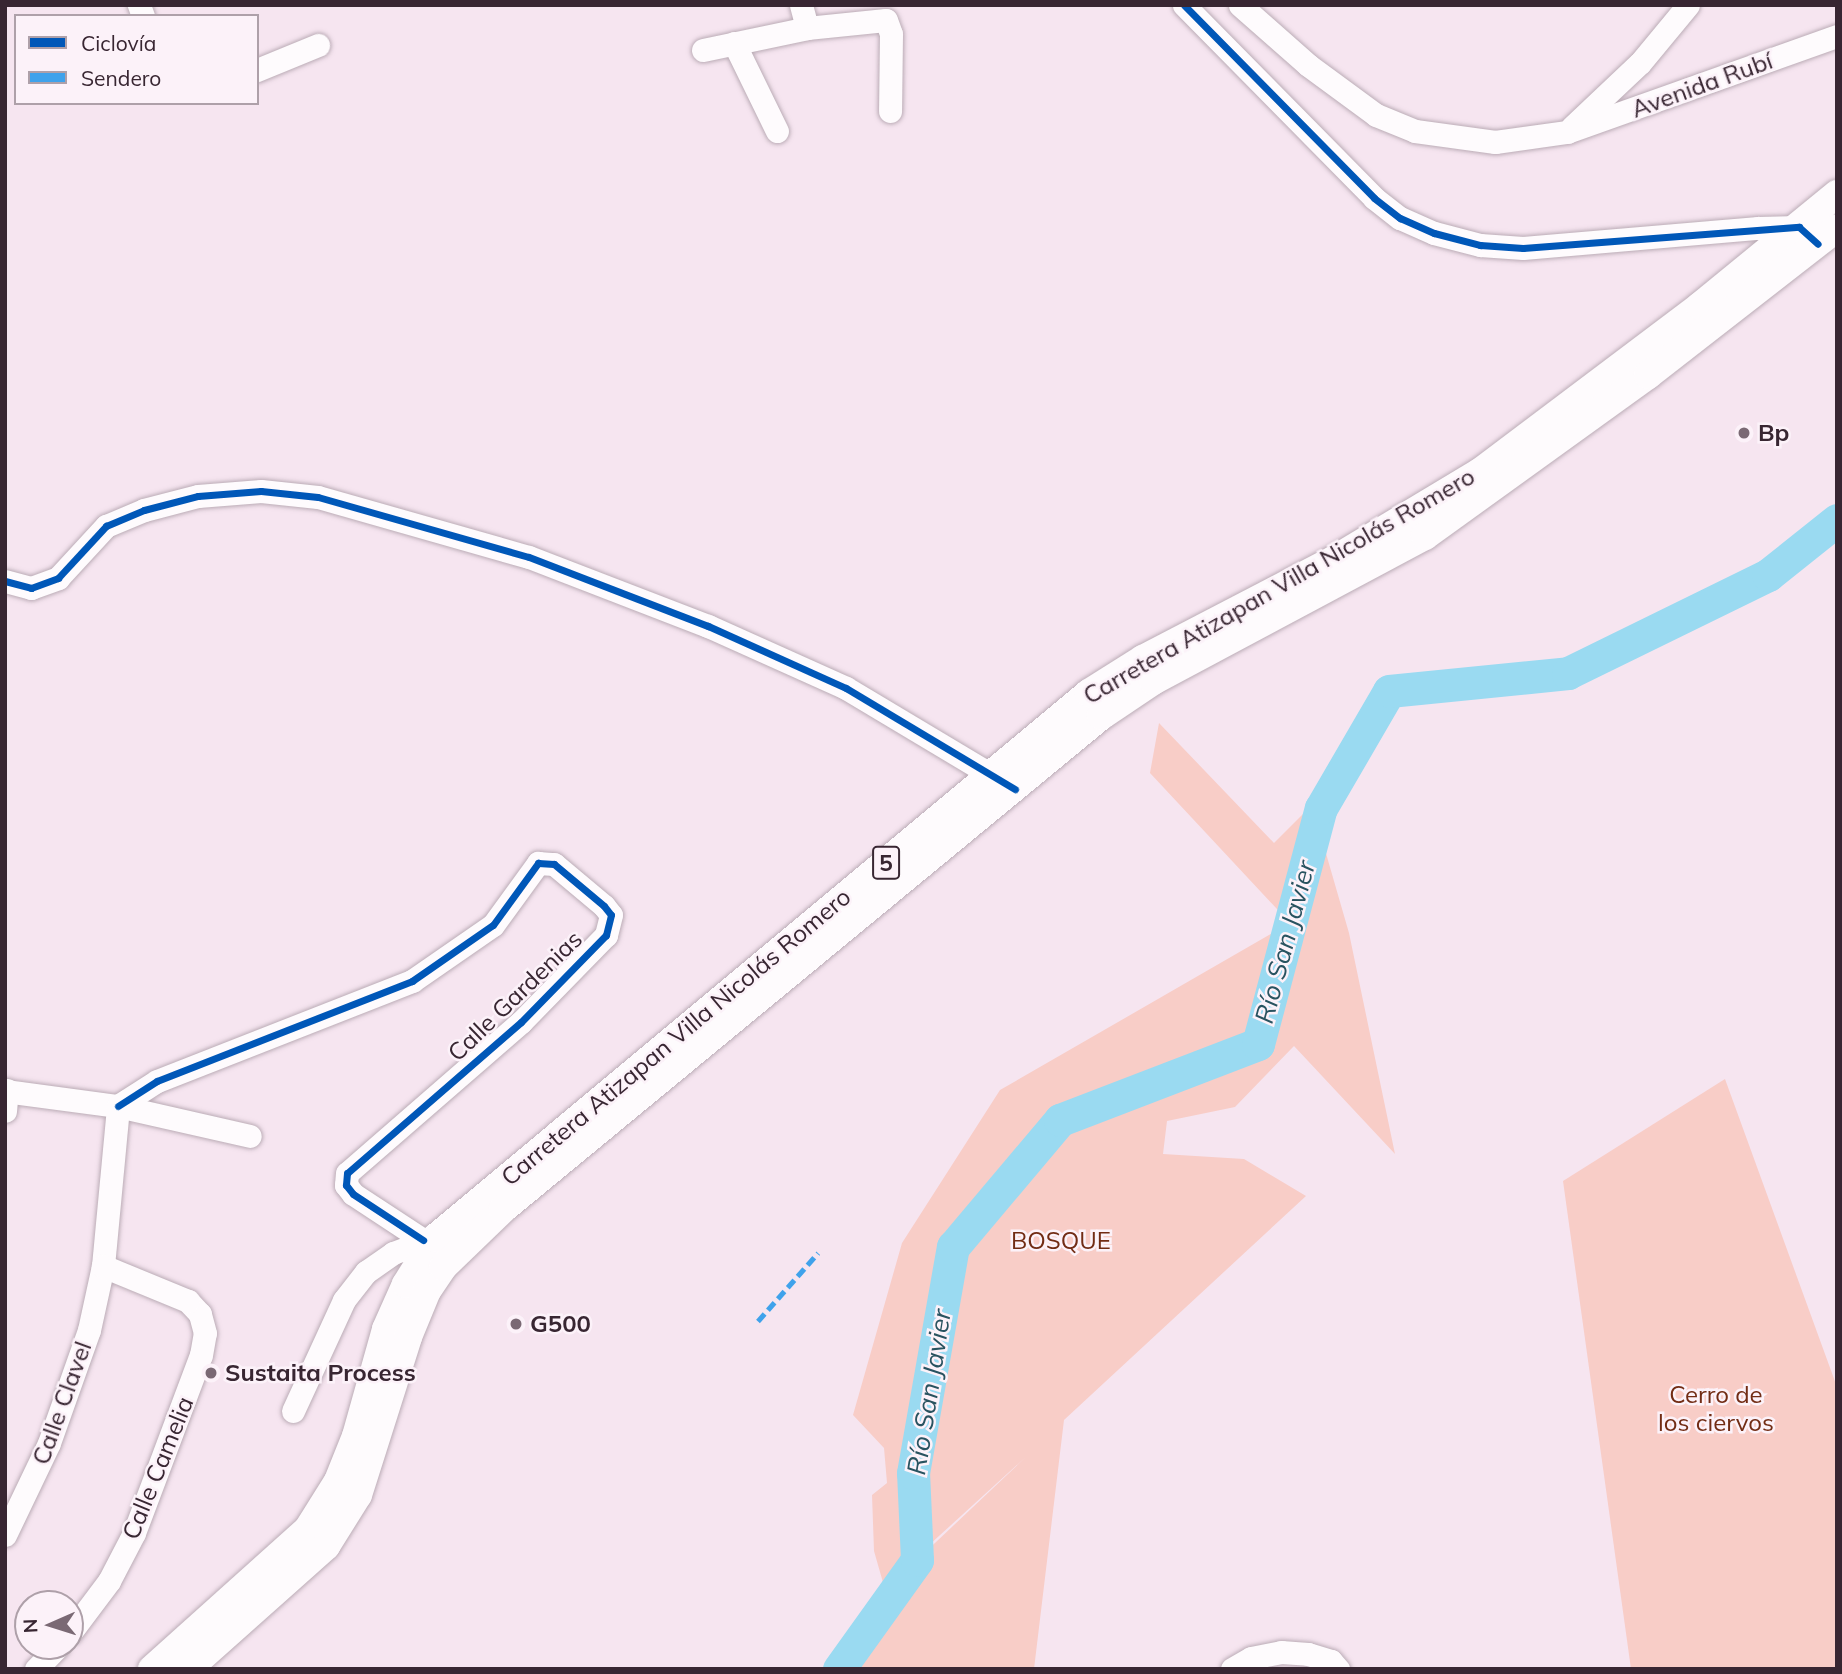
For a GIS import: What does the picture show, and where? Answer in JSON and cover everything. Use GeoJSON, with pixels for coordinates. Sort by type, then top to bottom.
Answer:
{"type":"FeatureCollection","features":[{"type":"Feature","properties":{"kind":"main road","name":"5"},"geometry":{"type":"LineString","coordinates":[[1818,233],[1837,194]]}},
{"type":"Feature","properties":{"kind":"main road","name":"Carretera Atizapan Villa Nicolás Romero"},"geometry":{"type":"LineString","coordinates":[[188,1669],[326,1546],[358,1495],[408,1337],[443,1266],[503,1209],[1003,782],[1089,693],[1143,659],[1335,559],[1480,472],[1818,233]]}},
{"type":"Feature","properties":{"kind":"main road","name":"Carretera Atizapan Villa Nicolás Romero"},"geometry":{"type":"LineString","coordinates":[[152,1669],[309,1530],[338,1481],[356,1436],[386,1329],[429,1239],[1003,782]]}},
{"type":"Feature","properties":{"kind":"street"},"geometry":{"type":"LineString","coordinates":[[801,5],[807,28]]}},
{"type":"Feature","properties":{"kind":"street"},"geometry":{"type":"LineString","coordinates":[[1184,5],[1374,198],[1401,218],[1434,233],[1480,245],[1523,248],[1818,233]]}},
{"type":"Feature","properties":{"kind":"street","name":"Avenida Rubí"},"geometry":{"type":"LineString","coordinates":[[1240,5],[1347,96],[1376,115],[1415,131],[1495,142],[1567,132],[1837,36]]}},
{"type":"Feature","properties":{"kind":"street"},"geometry":{"type":"LineString","coordinates":[[1567,132],[1640,63],[1688,5]]}},
{"type":"Feature","properties":{"kind":"street"},"geometry":{"type":"LineString","coordinates":[[703,50],[807,28],[886,20],[891,34],[890,111]]}},
{"type":"Feature","properties":{"kind":"street"},"geometry":{"type":"LineString","coordinates":[[734,43],[777,131]]}},
{"type":"Feature","properties":{"kind":"street"},"geometry":{"type":"LineString","coordinates":[[259,69],[318,45]]}},
{"type":"Feature","properties":{"kind":"street"},"geometry":{"type":"LineString","coordinates":[[5,581],[31,588],[58,578],[106,526],[198,496],[261,491],[318,497],[529,557],[708,626],[846,688],[1003,782]]}},
{"type":"Feature","properties":{"kind":"street","name":"Calle Gardenias"},"geometry":{"type":"LineString","coordinates":[[118,1106],[157,1081],[374,999],[412,981],[493,925],[538,863],[554,864],[611,915],[606,935],[521,1022],[347,1173],[346,1185],[429,1239]]}},
{"type":"Feature","properties":{"kind":"street"},"geometry":{"type":"LineString","coordinates":[[6,1097],[118,1106],[250,1136]]}},
{"type":"Feature","properties":{"kind":"street","name":"Calle Clavel"},"geometry":{"type":"LineString","coordinates":[[5,1535],[29,1491],[73,1382],[103,1266],[118,1106]]}},
{"type":"Feature","properties":{"kind":"street"},"geometry":{"type":"LineString","coordinates":[[293,1411],[344,1300],[366,1272],[393,1253],[429,1239]]}},
{"type":"Feature","properties":{"kind":"street","name":"Calle Camelia"},"geometry":{"type":"LineString","coordinates":[[84,1614],[109,1581],[134,1533],[201,1355],[205,1333],[200,1314],[188,1301],[103,1266]]}},
{"type":"Feature","properties":{"kind":"street"},"geometry":{"type":"LineString","coordinates":[[1232,1669],[1251,1658],[1281,1652],[1308,1654],[1331,1661],[1339,1669]]}},
{"type":"Feature","properties":{"kind":"green space","name":"BOSQUE"},"geometry":{"type":"Polygon","coordinates":[[[1159,723],[1274,843],[1312,805],[1349,933],[1395,1154],[1294,1046],[1235,1107],[1167,1121],[1163,1154],[1244,1159],[1306,1196],[1064,1420],[1034,1669],[839,1669],[917,1560],[1028,1455],[917,1556],[886,1593],[874,1551],[872,1495],[887,1483],[884,1448],[853,1415],[902,1243],[1000,1090],[1290,923],[1150,773],[1159,723]]]}},
{"type":"Feature","properties":{"kind":"green space","name":"Cerro de los ciervos"},"geometry":{"type":"Polygon","coordinates":[[[1725,1079],[1837,1387],[1837,1669],[1631,1669],[1563,1181],[1725,1079]]]}},
{"type":"Feature","properties":{"kind":"waterway","name":"Río San Javier"},"geometry":{"type":"LineString","coordinates":[[839,1669],[917,1560],[913,1473],[953,1247],[1060,1120],[1258,1044],[1321,808],[1389,691],[1568,673],[1768,575],[1837,520]]}},
{"type":"Feature","properties":{"kind":"marked path"},"geometry":{"type":"LineString","coordinates":[[758,1321],[818,1253]]}},
{"type":"Feature","properties":{"kind":"cycle path"},"geometry":{"type":"LineString","coordinates":[[1184,5],[1374,198],[1400,218],[1434,233],[1480,245],[1523,248],[1799,227],[1818,244]]}},
{"type":"Feature","properties":{"kind":"cycle path"},"geometry":{"type":"LineString","coordinates":[[5,581],[31,588],[58,578],[106,526],[144,510],[198,496],[261,491],[318,497],[529,557],[708,626],[846,688],[1015,789]]}},
{"type":"Feature","properties":{"kind":"cycle path"},"geometry":{"type":"LineString","coordinates":[[118,1106],[157,1081],[412,981],[493,925],[538,863],[554,864],[611,915],[606,935],[521,1022],[347,1173],[346,1185],[353,1194],[423,1240]]}},
{"type":"Feature","properties":{"kind":"place","name":"Bp"},"geometry":{"type":"Point","coordinates":[1744,433]}},
{"type":"Feature","properties":{"kind":"place","name":"G500"},"geometry":{"type":"Point","coordinates":[516,1324]}},
{"type":"Feature","properties":{"kind":"place","name":"Sustaita Process"},"geometry":{"type":"Point","coordinates":[211,1373]}}]}
